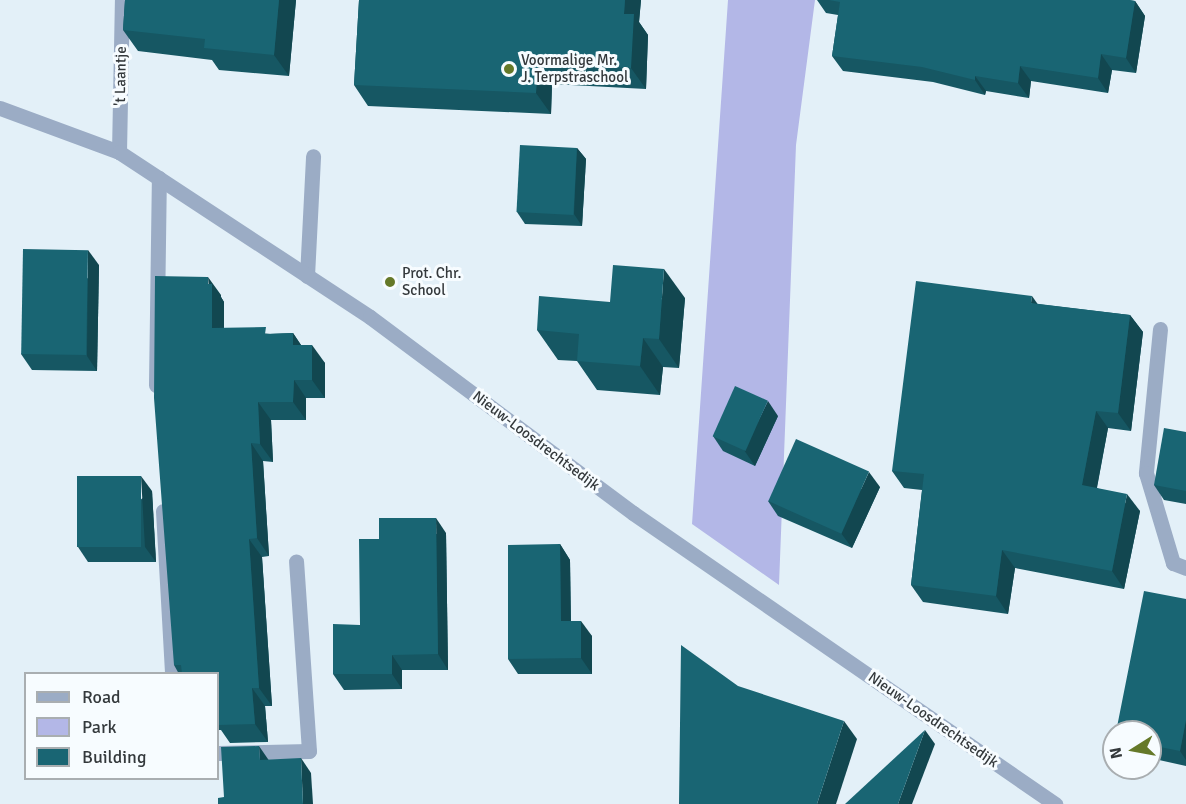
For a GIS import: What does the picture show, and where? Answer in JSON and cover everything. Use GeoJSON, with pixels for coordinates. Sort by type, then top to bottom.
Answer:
{"type":"FeatureCollection","features":[{"type":"Feature","properties":{"kind":"street","name":"'t Laantje"},"geometry":{"type":"LineString","coordinates":[[119,152],[122,0]]}},
{"type":"Feature","properties":{"kind":"street","name":"Nieuw-Loosdrechtsedijk"},"geometry":{"type":"LineString","coordinates":[[0,108],[119,152],[159,178],[388,330],[633,513],[1055,804]]}},
{"type":"Feature","properties":{"kind":"street"},"geometry":{"type":"LineString","coordinates":[[307,276],[313,156]]}},
{"type":"Feature","properties":{"kind":"street"},"geometry":{"type":"LineString","coordinates":[[157,405],[153,346],[159,178]]}},
{"type":"Feature","properties":{"kind":"street"},"geometry":{"type":"LineString","coordinates":[[1160,329],[1146,473],[1173,563],[1186,568]]}},
{"type":"Feature","properties":{"kind":"street"},"geometry":{"type":"LineString","coordinates":[[162,498],[172,672]]}},
{"type":"Feature","properties":{"kind":"street"},"geometry":{"type":"LineString","coordinates":[[219,753],[309,751],[296,561]]}},
{"type":"Feature","properties":{"kind":"green space"},"geometry":{"type":"Polygon","coordinates":[[[728,0],[815,0],[796,145],[779,585],[692,524],[728,0]]]}},
{"type":"Feature","properties":{"kind":"building"},"geometry":{"type":"Polygon","coordinates":[[[125,0],[279,0],[274,55],[204,48],[205,39],[123,30],[125,0]]]}},
{"type":"Feature","properties":{"kind":"building","name":"Voormalige Mr. J. Terpstraschool"},"geometry":{"type":"Polygon","coordinates":[[[359,0],[625,0],[624,14],[634,14],[631,68],[538,63],[536,93],[354,85],[359,0]]]}},
{"type":"Feature","properties":{"kind":"building"},"geometry":{"type":"Polygon","coordinates":[[[829,0],[1135,1],[1126,58],[1101,54],[1098,78],[1020,66],[1018,83],[975,76],[975,80],[922,67],[832,56],[840,2],[829,0]]]}},
{"type":"Feature","properties":{"kind":"building"},"geometry":{"type":"Polygon","coordinates":[[[520,145],[577,148],[573,215],[516,212],[520,145]]]}},
{"type":"Feature","properties":{"kind":"building"},"geometry":{"type":"Polygon","coordinates":[[[23,249],[88,250],[86,355],[21,354],[23,249]]]}},
{"type":"Feature","properties":{"kind":"building"},"geometry":{"type":"Polygon","coordinates":[[[613,265],[664,269],[659,339],[643,338],[640,366],[577,361],[579,334],[537,330],[539,296],[610,302],[613,265]]]}},
{"type":"Feature","properties":{"kind":"building"},"geometry":{"type":"Polygon","coordinates":[[[155,276],[208,277],[208,284],[212,284],[212,328],[266,327],[265,334],[293,333],[293,345],[312,345],[312,380],[294,380],[293,402],[258,402],[260,444],[251,443],[257,538],[249,539],[259,688],[252,688],[255,724],[219,725],[219,672],[182,672],[181,665],[174,665],[154,398],[155,276]]]}},
{"type":"Feature","properties":{"kind":"building"},"geometry":{"type":"Polygon","coordinates":[[[916,281],[1032,296],[1031,303],[1130,315],[1118,413],[1096,411],[1082,485],[1127,494],[1112,571],[1002,550],[996,596],[911,585],[924,474],[892,471],[916,281]]]}},
{"type":"Feature","properties":{"kind":"building"},"geometry":{"type":"Polygon","coordinates":[[[735,386],[768,401],[746,451],[713,436],[735,386]]]}},
{"type":"Feature","properties":{"kind":"building"},"geometry":{"type":"Polygon","coordinates":[[[1164,428],[1186,432],[1186,491],[1154,485],[1164,428]]]}},
{"type":"Feature","properties":{"kind":"building"},"geometry":{"type":"Polygon","coordinates":[[[796,439],[869,472],[841,534],[768,501],[796,439]]]}},
{"type":"Feature","properties":{"kind":"building"},"geometry":{"type":"Polygon","coordinates":[[[77,476],[141,476],[141,547],[77,547],[77,476]]]}},
{"type":"Feature","properties":{"kind":"building"},"geometry":{"type":"Polygon","coordinates":[[[379,518],[436,518],[438,654],[392,655],[392,674],[333,674],[333,624],[360,625],[359,539],[379,539],[379,518]]]}},
{"type":"Feature","properties":{"kind":"building"},"geometry":{"type":"Polygon","coordinates":[[[560,544],[561,621],[581,621],[581,658],[508,659],[508,545],[560,544]]]}},
{"type":"Feature","properties":{"kind":"building"},"geometry":{"type":"Polygon","coordinates":[[[1144,591],[1186,599],[1186,720],[1180,751],[1162,747],[1162,720],[1118,720],[1144,591]]]}},
{"type":"Feature","properties":{"kind":"building"},"geometry":{"type":"Polygon","coordinates":[[[681,645],[738,686],[844,721],[817,804],[679,804],[681,645]]]}},
{"type":"Feature","properties":{"kind":"building"},"geometry":{"type":"Polygon","coordinates":[[[925,730],[898,804],[845,804],[925,730]]]}},
{"type":"Feature","properties":{"kind":"building"},"geometry":{"type":"Polygon","coordinates":[[[259,746],[260,760],[301,758],[303,804],[218,804],[218,798],[224,797],[221,747],[259,746]]]}},
{"type":"Feature","properties":{"kind":"place","name":"Voormalige Mr. J. Terpstraschool"},"geometry":{"type":"Point","coordinates":[509,69]}},
{"type":"Feature","properties":{"kind":"place","name":"Prot. Chr. School"},"geometry":{"type":"Point","coordinates":[390,282]}}]}
